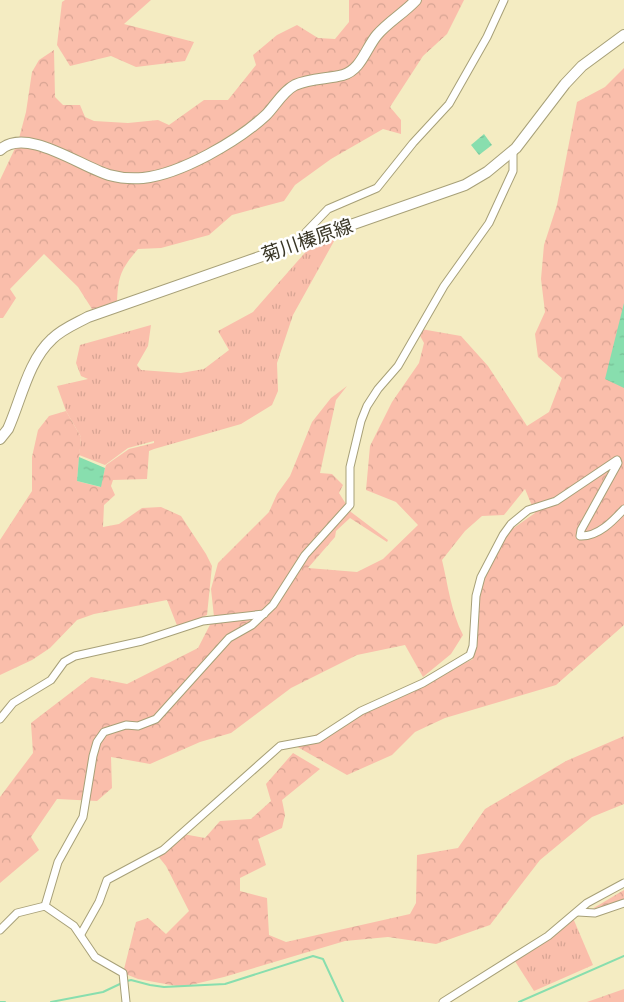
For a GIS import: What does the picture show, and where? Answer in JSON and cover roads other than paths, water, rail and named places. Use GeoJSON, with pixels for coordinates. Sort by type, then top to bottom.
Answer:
{"type":"FeatureCollection","features":[{"type":"Feature","properties":{"kind":"main road"},"geometry":{"type":"LineString","coordinates":[[0,150],[9,143],[35,144],[110,175],[128,178],[145,178],[172,169],[230,144],[267,114],[294,86],[343,75],[354,68],[384,27],[416,0]]}},
{"type":"Feature","properties":{"kind":"main road","name":"菊川榛原線"},"geometry":{"type":"LineString","coordinates":[[0,439],[8,429],[41,352],[51,339],[65,328],[88,317],[465,185],[487,172],[513,151],[565,84],[582,66],[624,35]]}},
{"type":"Feature","properties":{"kind":"street"},"geometry":{"type":"LineString","coordinates":[[302,241],[312,226],[328,209],[377,188],[413,143],[449,104],[487,37],[504,0]]}},
{"type":"Feature","properties":{"kind":"street"},"geometry":{"type":"LineString","coordinates":[[45,906],[58,862],[83,817],[93,756],[104,732],[126,725],[138,726],[156,719],[229,638],[252,626],[273,605],[305,555],[350,505],[350,467],[361,421],[367,406],[378,389],[398,366],[444,286],[489,224],[513,171],[513,151]]}},
{"type":"Feature","properties":{"kind":"street"},"geometry":{"type":"LineString","coordinates":[[126,1002],[123,974],[95,958],[82,941],[81,934],[99,902],[107,880],[163,850],[280,746],[318,739],[361,711],[423,684],[470,655],[473,646],[476,596],[481,577],[503,535],[528,510],[556,501],[617,460],[618,463],[585,522],[580,536],[602,529],[612,523],[624,509]]}},
{"type":"Feature","properties":{"kind":"street"},"geometry":{"type":"LineString","coordinates":[[0,719],[13,702],[51,680],[64,662],[75,656],[142,641],[203,621],[264,614]]}},
{"type":"Feature","properties":{"kind":"street"},"geometry":{"type":"LineString","coordinates":[[443,1002],[547,936],[587,903],[624,883]]}},
{"type":"Feature","properties":{"kind":"street"},"geometry":{"type":"LineString","coordinates":[[578,912],[595,913],[624,903]]}},
{"type":"Feature","properties":{"kind":"street"},"geometry":{"type":"LineString","coordinates":[[45,906],[81,934]]}},
{"type":"Feature","properties":{"kind":"street"},"geometry":{"type":"LineString","coordinates":[[0,930],[17,913],[45,906]]}},
{"type":"Feature","properties":{"kind":"water"},"geometry":{"type":"Polygon","coordinates":[[[484,134],[492,145],[479,155],[471,145],[484,134]]]}},
{"type":"Feature","properties":{"kind":"water"},"geometry":{"type":"Polygon","coordinates":[[[624,303],[624,388],[605,379],[624,303]]]}},
{"type":"Feature","properties":{"kind":"water"},"geometry":{"type":"Polygon","coordinates":[[[79,457],[105,468],[101,487],[77,481],[79,457]]]}},
{"type":"Feature","properties":{"kind":"waterway"},"geometry":{"type":"LineString","coordinates":[[127,981],[131,980],[164,987],[225,984],[313,956],[323,959],[343,1002]]}},
{"type":"Feature","properties":{"kind":"waterway"},"geometry":{"type":"LineString","coordinates":[[519,1002],[624,956]]}},
{"type":"Feature","properties":{"kind":"waterway"},"geometry":{"type":"LineString","coordinates":[[51,1002],[103,992],[122,983]]}},
{"type":"Feature","properties":{"kind":"waterway"},"geometry":{"type":"LineString","coordinates":[[0,1002],[5,1002]]}}]}
